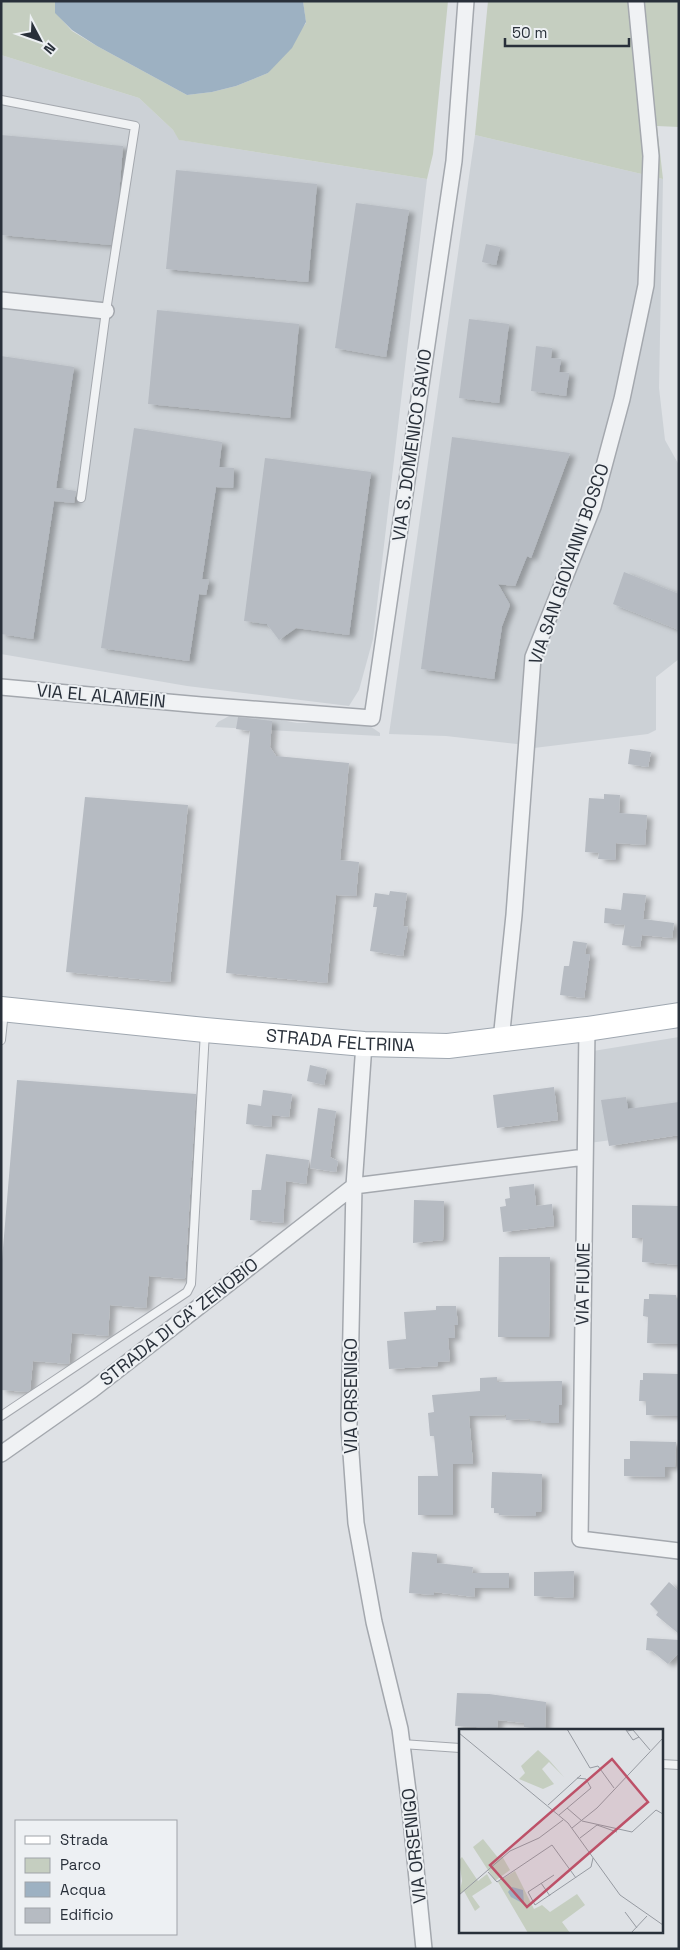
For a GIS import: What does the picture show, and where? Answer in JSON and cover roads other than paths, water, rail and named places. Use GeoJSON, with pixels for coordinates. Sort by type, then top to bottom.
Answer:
{"type":"FeatureCollection","features":[{"type":"Feature","properties":{"kind":"main road","name":"STRADA FELTRINA"},"geometry":{"type":"LineString","coordinates":[[3,1009],[364,1044],[448,1046],[587,1029],[679,1015]]}},
{"type":"Feature","properties":{"kind":"street","name":"VIA S. DOMENICO SAVIO"},"geometry":{"type":"LineString","coordinates":[[201,705],[372,718],[454,161],[466,1]]}},
{"type":"Feature","properties":{"kind":"street","name":"VIA SAN GIOVANNI BOSCO"},"geometry":{"type":"LineString","coordinates":[[502,1040],[514,915],[533,657],[593,508],[622,399],[646,285],[651,156],[636,1]]}},
{"type":"Feature","properties":{"kind":"street"},"geometry":{"type":"LineString","coordinates":[[1,300],[106,310]]}},
{"type":"Feature","properties":{"kind":"street","name":"VIA EL ALAMEIN"},"geometry":{"type":"LineString","coordinates":[[1,686],[201,705]]}},
{"type":"Feature","properties":{"kind":"street","name":"VIA FIUME"},"geometry":{"type":"LineString","coordinates":[[587,1029],[580,1539],[679,1551]]}},
{"type":"Feature","properties":{"kind":"street","name":"VIA ORSENIGO"},"geometry":{"type":"LineString","coordinates":[[364,1044],[354,1186],[348,1425],[356,1523],[374,1622],[402,1744],[424,1949]]}},
{"type":"Feature","properties":{"kind":"street"},"geometry":{"type":"LineString","coordinates":[[354,1186],[585,1157]]}},
{"type":"Feature","properties":{"kind":"street","name":"STRADA DI CA' ZENOBIO"},"geometry":{"type":"LineString","coordinates":[[1,1454],[92,1390],[354,1186]]}},
{"type":"Feature","properties":{"kind":"lane"},"geometry":{"type":"LineString","coordinates":[[1,100],[135,126],[106,310],[81,498]]}},
{"type":"Feature","properties":{"kind":"lane"},"geometry":{"type":"LineString","coordinates":[[1,1040],[3,1009]]}},
{"type":"Feature","properties":{"kind":"lane"},"geometry":{"type":"LineString","coordinates":[[1,1416],[187,1292],[191,1284],[205,1030]]}},
{"type":"Feature","properties":{"kind":"lane"},"geometry":{"type":"LineString","coordinates":[[402,1744],[459,1748]]}},
{"type":"Feature","properties":{"kind":"lane"},"geometry":{"type":"LineString","coordinates":[[662,1764],[679,1765]]}},
{"type":"Feature","properties":{"kind":"water"},"geometry":{"type":"Polygon","coordinates":[[[55,1],[303,1],[306,22],[292,48],[268,73],[236,86],[212,92],[187,95],[97,46],[72,30],[55,13],[55,1]]]}}]}
